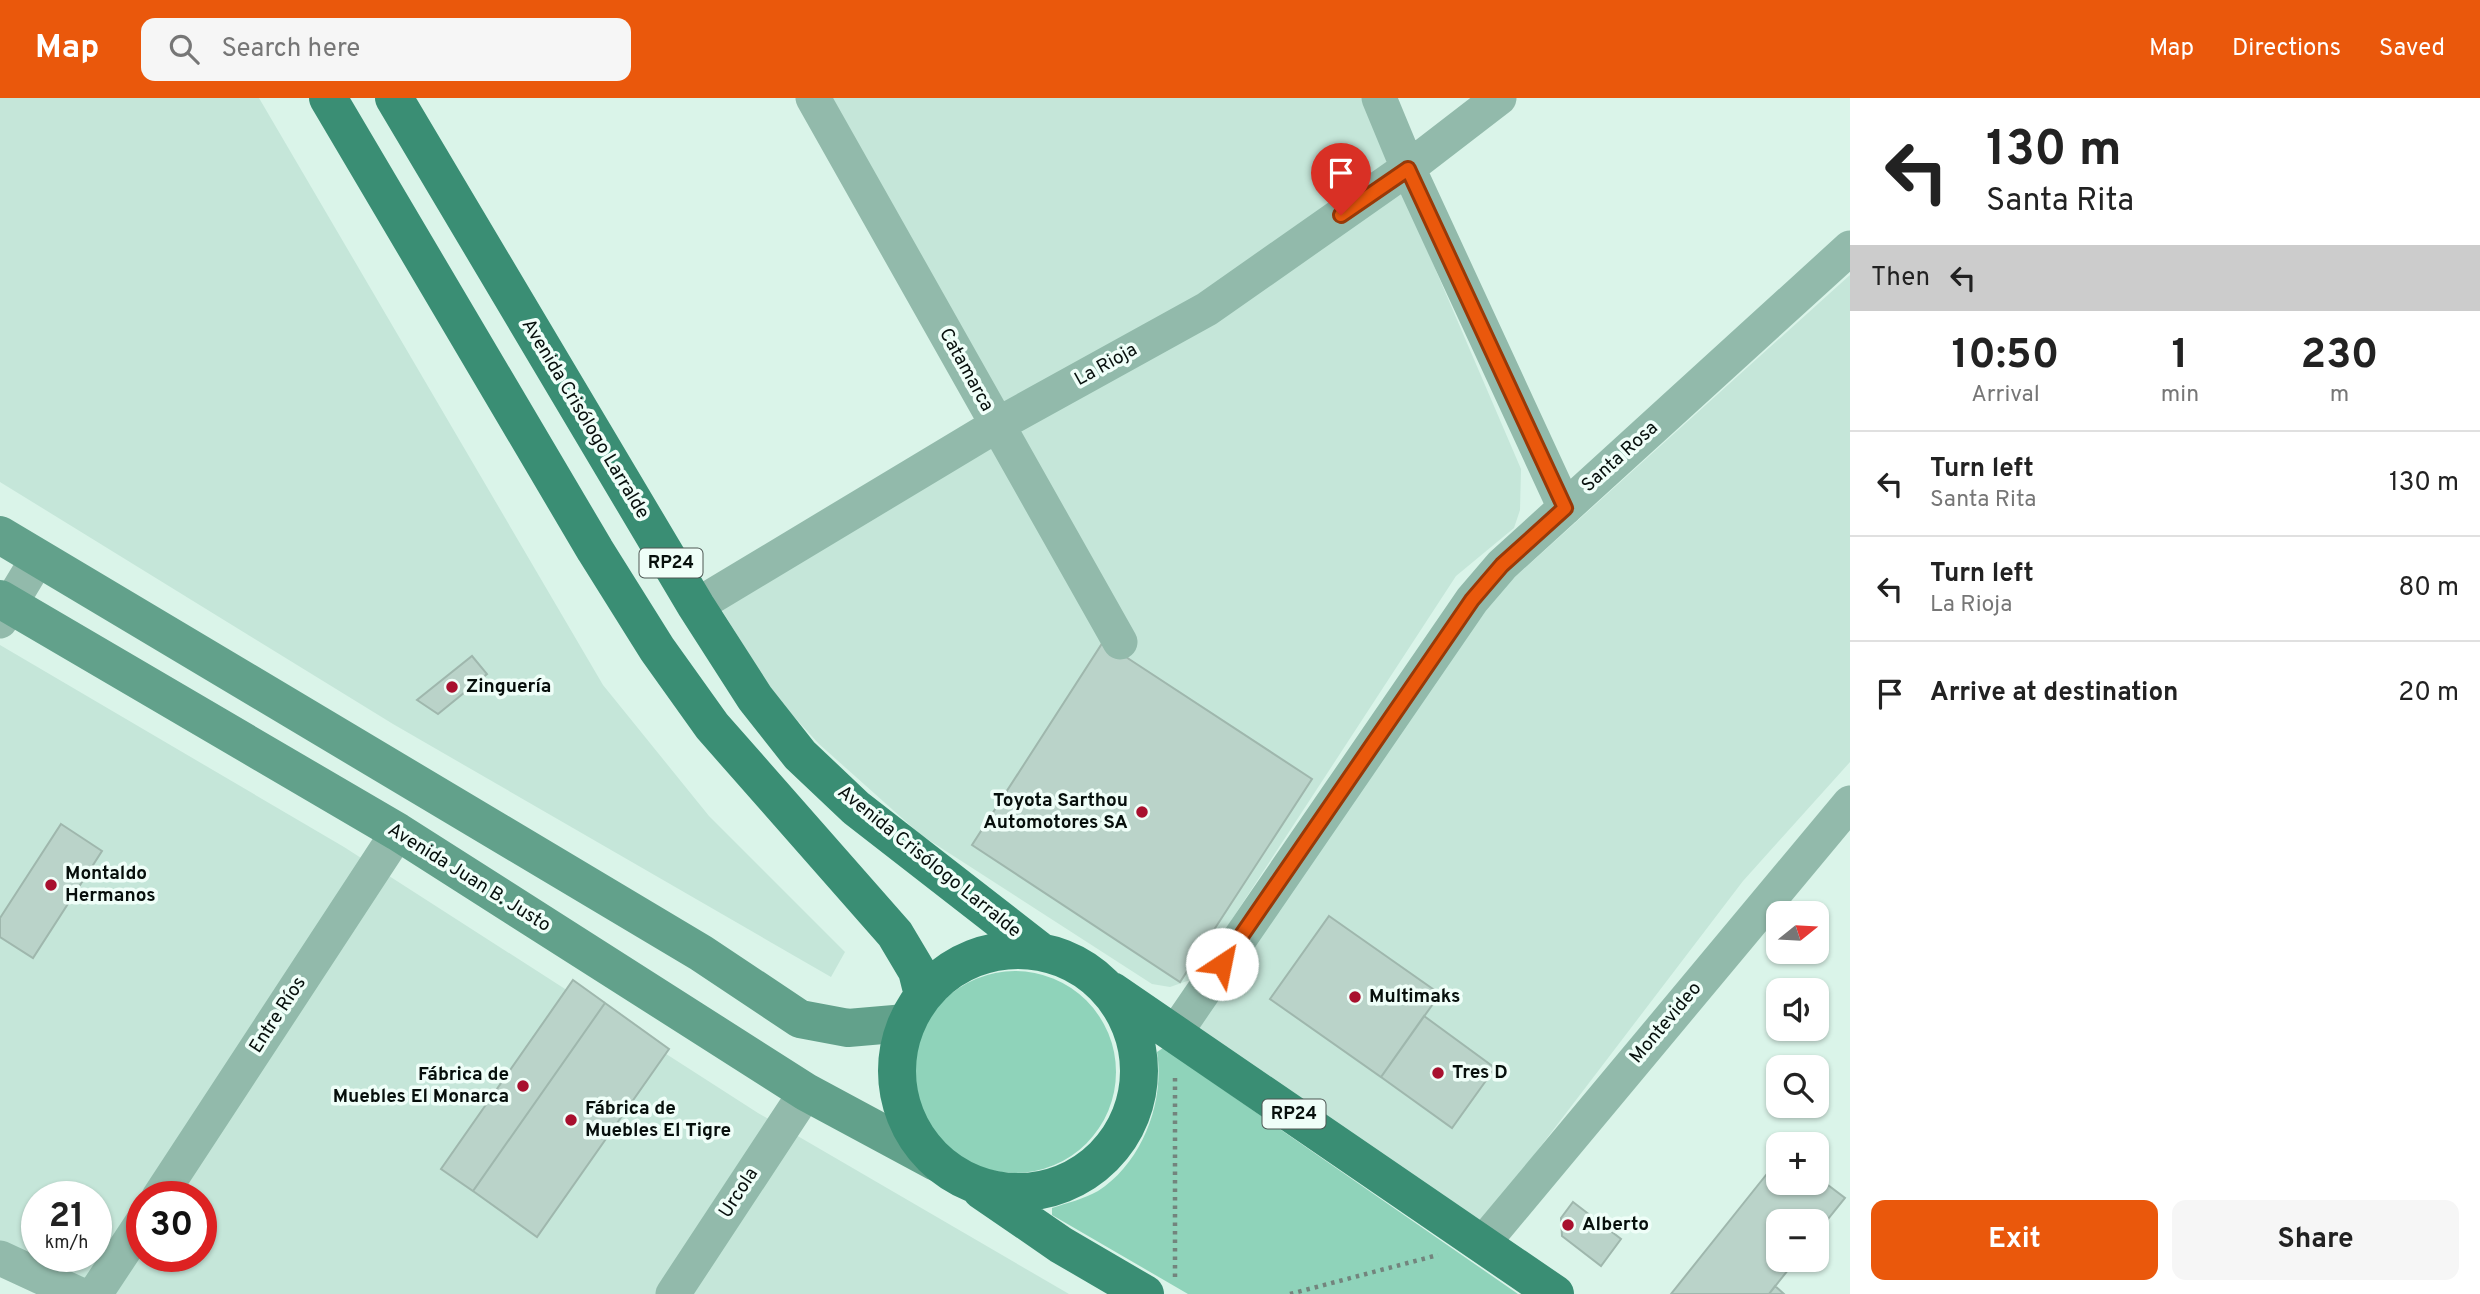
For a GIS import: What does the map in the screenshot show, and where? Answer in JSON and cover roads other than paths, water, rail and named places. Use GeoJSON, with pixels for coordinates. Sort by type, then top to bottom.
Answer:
{"type":"FeatureCollection","features":[{"type":"Feature","properties":{"kind":"main road","name":"RP24"},"geometry":{"type":"LineString","coordinates":[[328,98],[588,538],[657,649],[712,726],[895,934],[917,971],[914,1009],[897,1059],[899,1097],[912,1132],[936,1161],[955,1176],[977,1186],[1061,1245],[1160,1287]]}},
{"type":"Feature","properties":{"kind":"main road","name":"Avenida Crisólogo Larralde"},"geometry":{"type":"LineString","coordinates":[[394,98],[696,606],[755,698],[800,755],[856,808],[1040,951]]}},
{"type":"Feature","properties":{"kind":"main road"},"geometry":{"type":"LineString","coordinates":[[0,534],[701,953],[800,1018],[848,1028],[914,1009]]}},
{"type":"Feature","properties":{"kind":"main road","name":"Avenida Juan B. Justo"},"geometry":{"type":"LineString","coordinates":[[4,608],[398,832],[806,1092],[936,1161]]}},
{"type":"Feature","properties":{"kind":"main road","name":"RP24"},"geometry":{"type":"LineString","coordinates":[[914,1009],[946,972],[975,957],[1007,950],[1040,951],[1075,964],[1555,1294]]}},
{"type":"Feature","properties":{"kind":"main road","name":"RP24"},"geometry":{"type":"LineString","coordinates":[[977,1186],[1013,1193],[1048,1189],[1082,1175],[1110,1152],[1129,1121],[1139,1086],[1138,1050],[1125,1015],[1104,985]]}},
{"type":"Feature","properties":{"kind":"street","name":"Catamarca"},"geometry":{"type":"LineString","coordinates":[[813,98],[1120,642]]}},
{"type":"Feature","properties":{"kind":"street"},"geometry":{"type":"LineString","coordinates":[[1379,98],[1408,169],[1565,508]]}},
{"type":"Feature","properties":{"kind":"street","name":"La Rioja"},"geometry":{"type":"LineString","coordinates":[[696,606],[997,425],[1207,309],[1408,169],[1499,98]]}},
{"type":"Feature","properties":{"kind":"street","name":"Santa Rosa"},"geometry":{"type":"LineString","coordinates":[[1175,1033],[1472,600],[1502,565],[1850,248]]}},
{"type":"Feature","properties":{"kind":"street"},"geometry":{"type":"LineString","coordinates":[[4,608],[38,558]]}},
{"type":"Feature","properties":{"kind":"street","name":"Montevideo"},"geometry":{"type":"LineString","coordinates":[[1483,1243],[1850,803]]}},
{"type":"Feature","properties":{"kind":"street","name":"Entre Ríos"},"geometry":{"type":"LineString","coordinates":[[169,1181],[398,832]]}},
{"type":"Feature","properties":{"kind":"street","name":"Urcola"},"geometry":{"type":"LineString","coordinates":[[673,1294],[806,1092]]}},
{"type":"Feature","properties":{"kind":"street"},"geometry":{"type":"LineString","coordinates":[[95,1294],[126,1247]]}},
{"type":"Feature","properties":{"kind":"street"},"geometry":{"type":"LineString","coordinates":[[0,1258],[78,1294]]}},
{"type":"Feature","properties":{"kind":"place","name":"Zinguería"},"geometry":{"type":"Point","coordinates":[452,687]}},
{"type":"Feature","properties":{"kind":"place","name":"Toyota Sarthou Automotores SA"},"geometry":{"type":"Point","coordinates":[1142,812]}},
{"type":"Feature","properties":{"kind":"place","name":"Montaldo Hermanos"},"geometry":{"type":"Point","coordinates":[51,885]}},
{"type":"Feature","properties":{"kind":"place","name":"Multimaks"},"geometry":{"type":"Point","coordinates":[1355,997]}},
{"type":"Feature","properties":{"kind":"place","name":"Tres D"},"geometry":{"type":"Point","coordinates":[1438,1073]}},
{"type":"Feature","properties":{"kind":"place","name":"Fábrica de Muebles El Monarca"},"geometry":{"type":"Point","coordinates":[523,1086]}},
{"type":"Feature","properties":{"kind":"place","name":"Fábrica de Muebles El Tigre"},"geometry":{"type":"Point","coordinates":[571,1120]}},
{"type":"Feature","properties":{"kind":"place","name":"Alberto"},"geometry":{"type":"Point","coordinates":[1568,1225]}}]}
